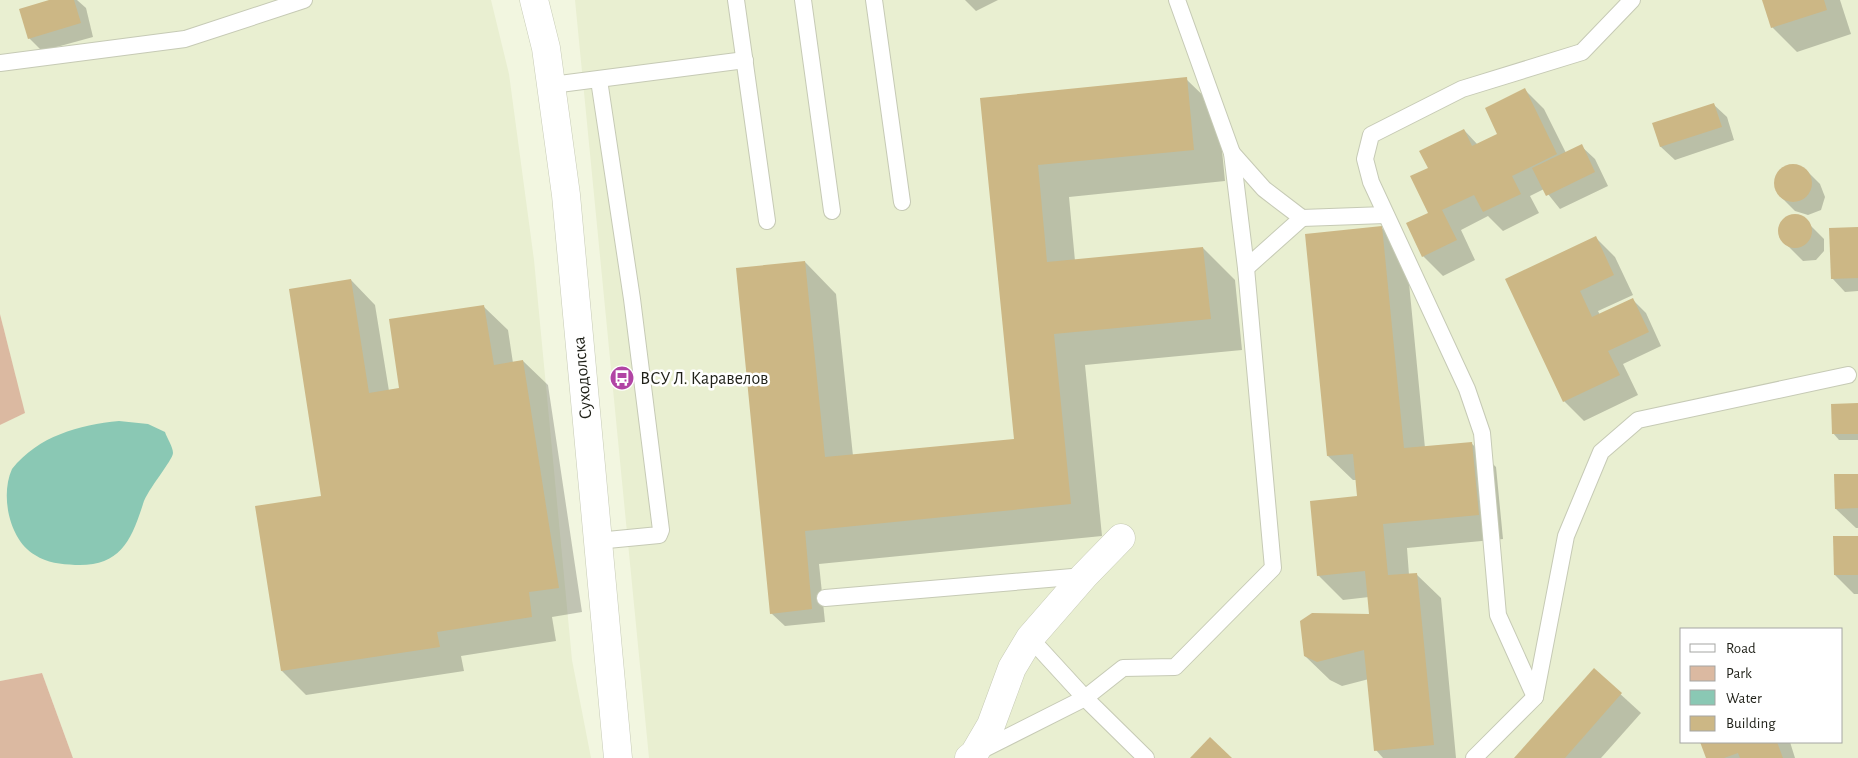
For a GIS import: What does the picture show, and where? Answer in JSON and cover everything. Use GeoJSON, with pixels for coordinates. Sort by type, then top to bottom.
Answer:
{"type":"FeatureCollection","features":[{"type":"Feature","properties":{"kind":"street","name":"Суходолска"},"geometry":{"type":"LineString","coordinates":[[534,0],[546,48],[566,195],[618,758]]}},
{"type":"Feature","properties":{"kind":"street"},"geometry":{"type":"LineString","coordinates":[[972,756],[991,726],[1012,668],[1030,638],[1084,576],[1121,538]]}},
{"type":"Feature","properties":{"kind":"lane"},"geometry":{"type":"LineString","coordinates":[[0,63],[185,39],[304,0]]}},
{"type":"Feature","properties":{"kind":"lane"},"geometry":{"type":"LineString","coordinates":[[736,0],[767,221]]}},
{"type":"Feature","properties":{"kind":"lane"},"geometry":{"type":"LineString","coordinates":[[804,0],[832,211]]}},
{"type":"Feature","properties":{"kind":"lane"},"geometry":{"type":"LineString","coordinates":[[874,0],[902,202]]}},
{"type":"Feature","properties":{"kind":"lane"},"geometry":{"type":"LineString","coordinates":[[972,756],[1085,698],[1123,668],[1175,667],[1273,568],[1246,268],[1232,153],[1177,0]]}},
{"type":"Feature","properties":{"kind":"lane"},"geometry":{"type":"LineString","coordinates":[[1535,697],[1498,615],[1482,433],[1467,389],[1385,215],[1365,159],[1371,135],[1462,89],[1582,52],[1632,0]]}},
{"type":"Feature","properties":{"kind":"lane"},"geometry":{"type":"LineString","coordinates":[[552,85],[745,60]]}},
{"type":"Feature","properties":{"kind":"lane"},"geometry":{"type":"LineString","coordinates":[[597,541],[659,535],[662,530],[632,299],[599,80]]}},
{"type":"Feature","properties":{"kind":"lane"},"geometry":{"type":"LineString","coordinates":[[1232,153],[1264,189],[1302,218],[1385,215]]}},
{"type":"Feature","properties":{"kind":"lane"},"geometry":{"type":"LineString","coordinates":[[1246,268],[1302,218]]}},
{"type":"Feature","properties":{"kind":"lane"},"geometry":{"type":"LineString","coordinates":[[1474,758],[1535,697],[1566,536],[1601,452],[1638,420],[1848,375]]}},
{"type":"Feature","properties":{"kind":"lane"},"geometry":{"type":"LineString","coordinates":[[825,598],[1084,576]]}},
{"type":"Feature","properties":{"kind":"lane"},"geometry":{"type":"LineString","coordinates":[[1030,638],[1085,698],[1146,758]]}},
{"type":"Feature","properties":{"kind":"shaded area"},"geometry":{"type":"Polygon","coordinates":[[[0,0],[491,0],[509,74],[534,260],[572,660],[591,758],[73,758],[42,673],[0,681],[0,425],[24,413],[0,314],[0,0]]]}},
{"type":"Feature","properties":{"kind":"shaded area"},"geometry":{"type":"Polygon","coordinates":[[[575,0],[1858,0],[1858,758],[649,758],[575,0]]]}},
{"type":"Feature","properties":{"kind":"green space"},"geometry":{"type":"Polygon","coordinates":[[[0,314],[25,413],[0,425],[0,314]]]}},
{"type":"Feature","properties":{"kind":"green space"},"geometry":{"type":"Polygon","coordinates":[[[42,673],[73,758],[0,758],[0,681],[42,673]]]}},
{"type":"Feature","properties":{"kind":"water"},"geometry":{"type":"Polygon","coordinates":[[[119,421],[148,424],[165,432],[173,453],[145,498],[134,530],[128,541],[113,557],[90,565],[54,563],[35,555],[19,539],[9,516],[7,491],[12,469],[34,448],[60,434],[74,429],[119,421]]]}},
{"type":"Feature","properties":{"kind":"building"},"geometry":{"type":"Polygon","coordinates":[[[49,0],[74,0],[81,23],[28,39],[19,9],[49,0]]]}},
{"type":"Feature","properties":{"kind":"building"},"geometry":{"type":"Polygon","coordinates":[[[1762,0],[1824,0],[1827,10],[1771,28],[1762,0]]]}},
{"type":"Feature","properties":{"kind":"building"},"geometry":{"type":"Polygon","coordinates":[[[1187,77],[1194,150],[1038,165],[1047,262],[1203,247],[1211,319],[1054,334],[1071,504],[805,531],[812,609],[770,614],[736,268],[805,261],[825,457],[1014,439],[980,98],[1187,77]]]}},
{"type":"Feature","properties":{"kind":"building"},"geometry":{"type":"Polygon","coordinates":[[[1525,88],[1557,154],[1512,176],[1521,194],[1483,212],[1474,195],[1442,210],[1457,240],[1422,257],[1406,223],[1428,213],[1410,176],[1428,168],[1419,151],[1464,129],[1472,146],[1497,134],[1485,108],[1525,88]]]}},
{"type":"Feature","properties":{"kind":"building"},"geometry":{"type":"Polygon","coordinates":[[[1714,103],[1722,127],[1660,147],[1652,123],[1714,103]]]}},
{"type":"Feature","properties":{"kind":"building"},"geometry":{"type":"Polygon","coordinates":[[[1582,144],[1595,172],[1546,196],[1532,168],[1582,144]]]}},
{"type":"Feature","properties":{"kind":"building"},"geometry":{"type":"Polygon","coordinates":[[[1793,164],[1800,165],[1806,170],[1811,176],[1811,190],[1806,196],[1800,201],[1793,202],[1786,201],[1780,196],[1775,190],[1774,183],[1775,176],[1780,170],[1786,165],[1793,164]]]}},
{"type":"Feature","properties":{"kind":"building"},"geometry":{"type":"Polygon","coordinates":[[[1795,214],[1802,215],[1807,219],[1811,224],[1811,238],[1807,243],[1802,247],[1795,248],[1788,247],[1783,243],[1779,238],[1778,231],[1779,224],[1783,219],[1788,215],[1795,214]]]}},
{"type":"Feature","properties":{"kind":"building"},"geometry":{"type":"Polygon","coordinates":[[[1382,226],[1404,448],[1472,442],[1479,515],[1383,524],[1388,575],[1417,573],[1434,745],[1374,751],[1364,650],[1317,662],[1304,656],[1300,621],[1312,613],[1369,614],[1365,571],[1317,576],[1310,501],[1357,496],[1353,454],[1327,456],[1305,234],[1382,226]]]}},
{"type":"Feature","properties":{"kind":"building"},"geometry":{"type":"Polygon","coordinates":[[[1858,227],[1858,278],[1831,279],[1829,228],[1858,227]]]}},
{"type":"Feature","properties":{"kind":"building"},"geometry":{"type":"Polygon","coordinates":[[[1596,236],[1614,275],[1580,291],[1592,317],[1633,298],[1649,332],[1608,351],[1620,375],[1563,402],[1505,279],[1596,236]]]}},
{"type":"Feature","properties":{"kind":"building"},"geometry":{"type":"Polygon","coordinates":[[[351,279],[369,393],[399,388],[389,319],[484,305],[494,365],[523,360],[559,588],[529,592],[532,617],[437,632],[440,647],[281,671],[255,506],[321,496],[289,289],[351,279]]]}},
{"type":"Feature","properties":{"kind":"building"},"geometry":{"type":"Polygon","coordinates":[[[1858,403],[1858,434],[1832,434],[1831,404],[1858,403]]]}},
{"type":"Feature","properties":{"kind":"building"},"geometry":{"type":"Polygon","coordinates":[[[1834,474],[1858,474],[1858,508],[1835,509],[1834,474]]]}},
{"type":"Feature","properties":{"kind":"building"},"geometry":{"type":"Polygon","coordinates":[[[1833,536],[1858,536],[1858,575],[1834,575],[1833,536]]]}},
{"type":"Feature","properties":{"kind":"building"},"geometry":{"type":"Polygon","coordinates":[[[1594,668],[1622,693],[1565,758],[1514,758],[1594,668]]]}},
{"type":"Feature","properties":{"kind":"building"},"geometry":{"type":"Polygon","coordinates":[[[1210,737],[1232,758],[1190,758],[1210,737]]]}},
{"type":"Feature","properties":{"kind":"building"},"geometry":{"type":"Polygon","coordinates":[[[1700,743],[1777,743],[1783,758],[1740,758],[1738,753],[1724,758],[1706,758],[1700,743]]]}},
{"type":"Feature","properties":{"kind":"place","name":"ВСУ Л. Каравелов"},"geometry":{"type":"Point","coordinates":[622,378]}}]}
